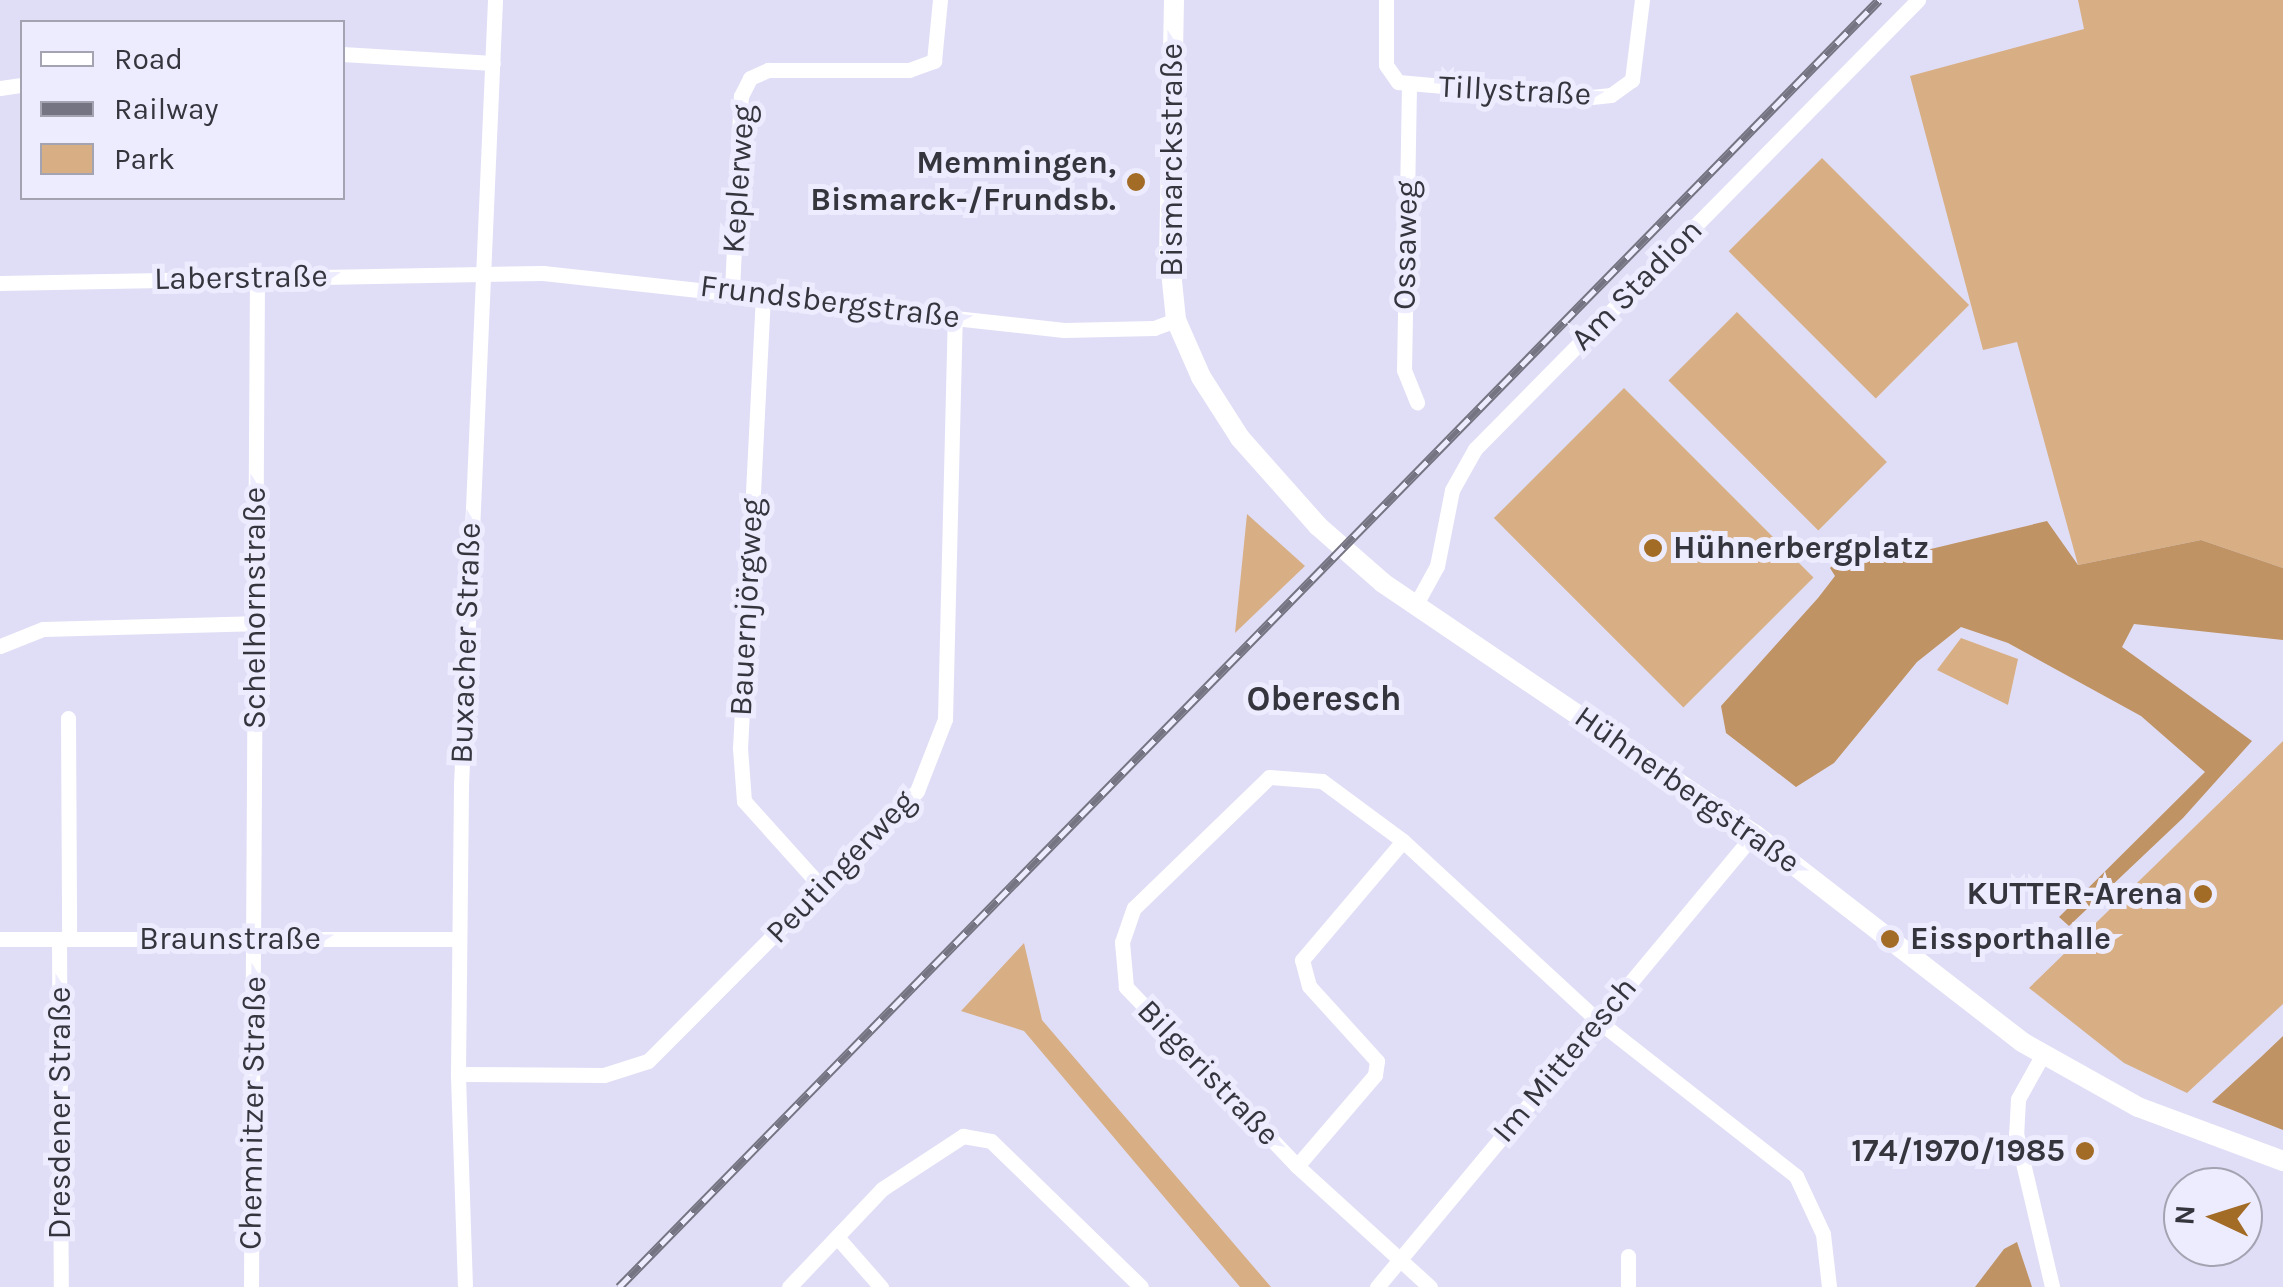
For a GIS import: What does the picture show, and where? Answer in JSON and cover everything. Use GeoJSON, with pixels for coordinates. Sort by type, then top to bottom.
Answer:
{"type":"FeatureCollection","features":[{"type":"Feature","properties":{"kind":"street","name":"Buxacher Straße"},"geometry":{"type":"LineString","coordinates":[[465,1287],[458,1074],[459,940],[495,0]]}},
{"type":"Feature","properties":{"kind":"street","name":"Keplerweg"},"geometry":{"type":"LineString","coordinates":[[732,291],[741,96],[750,78],[768,70],[909,70],[934,60],[940,0]]}},
{"type":"Feature","properties":{"kind":"street","name":"Bismarckstraße"},"geometry":{"type":"LineString","coordinates":[[1174,0],[1169,252],[1176,320]]}},
{"type":"Feature","properties":{"kind":"street","name":"Tillystraße"},"geometry":{"type":"LineString","coordinates":[[1386,0],[1386,65],[1398,82],[1610,94],[1637,70],[1642,0]]}},
{"type":"Feature","properties":{"kind":"street","name":"Am Stadion"},"geometry":{"type":"LineString","coordinates":[[1415,606],[1437,566],[1452,490],[1475,449],[1918,0]]}},
{"type":"Feature","properties":{"kind":"street"},"geometry":{"type":"LineString","coordinates":[[345,54],[493,63]]}},
{"type":"Feature","properties":{"kind":"street","name":"Ossaweg"},"geometry":{"type":"LineString","coordinates":[[1409,85],[1404,370],[1417,402]]}},
{"type":"Feature","properties":{"kind":"street","name":"Frundsbergstraße"},"geometry":{"type":"LineString","coordinates":[[482,272],[597,276],[1082,330],[1154,328],[1176,320]]}},
{"type":"Feature","properties":{"kind":"street","name":"Laberstraße"},"geometry":{"type":"LineString","coordinates":[[0,283],[482,272]]}},
{"type":"Feature","properties":{"kind":"street","name":"Schelhornstraße"},"geometry":{"type":"LineString","coordinates":[[256,938],[253,624],[257,277]]}},
{"type":"Feature","properties":{"kind":"street","name":"Bauernjörgweg"},"geometry":{"type":"LineString","coordinates":[[763,295],[740,748],[744,800],[824,890]]}},
{"type":"Feature","properties":{"kind":"street","name":"Peutingerweg"},"geometry":{"type":"LineString","coordinates":[[458,1074],[628,1072],[648,1061],[824,890],[918,791],[945,720],[955,317]]}},
{"type":"Feature","properties":{"kind":"street","name":"Hühnerbergstraße"},"geometry":{"type":"LineString","coordinates":[[1176,320],[1201,377],[1260,462],[1318,526],[1415,606],[1754,834],[2043,1054],[2138,1107],[2283,1161]]}},
{"type":"Feature","properties":{"kind":"street"},"geometry":{"type":"LineString","coordinates":[[0,646],[43,629],[253,624]]}},
{"type":"Feature","properties":{"kind":"street","name":"Dresdener Straße"},"geometry":{"type":"LineString","coordinates":[[61,1287],[68,718]]}},
{"type":"Feature","properties":{"kind":"street","name":"Bilgeristraße"},"geometry":{"type":"LineString","coordinates":[[1430,1287],[1297,1166],[1126,987],[1122,942],[1134,908],[1269,777],[1322,781],[1403,841],[1598,1020],[1796,1176],[1823,1234],[1830,1287]]}},
{"type":"Feature","properties":{"kind":"street","name":"Im Mitteresch"},"geometry":{"type":"LineString","coordinates":[[1377,1287],[1754,834]]}},
{"type":"Feature","properties":{"kind":"street"},"geometry":{"type":"LineString","coordinates":[[1297,1166],[1375,1075],[1377,1061],[1308,986],[1302,960],[1403,841]]}},
{"type":"Feature","properties":{"kind":"street","name":"Chemnitzer Straße"},"geometry":{"type":"LineString","coordinates":[[251,1287],[256,938]]}},
{"type":"Feature","properties":{"kind":"street","name":"Braunstraße"},"geometry":{"type":"LineString","coordinates":[[0,940],[459,940]]}},
{"type":"Feature","properties":{"kind":"street"},"geometry":{"type":"LineString","coordinates":[[2043,1054],[2018,1099],[2016,1133],[2052,1287]]}},
{"type":"Feature","properties":{"kind":"street"},"geometry":{"type":"LineString","coordinates":[[789,1287],[882,1189],[963,1136],[991,1141],[1140,1287]]}},
{"type":"Feature","properties":{"kind":"street"},"geometry":{"type":"LineString","coordinates":[[838,1237],[881,1287]]}},
{"type":"Feature","properties":{"kind":"street"},"geometry":{"type":"LineString","coordinates":[[1628,1256],[1628,1287]]}},
{"type":"Feature","properties":{"kind":"green space"},"geometry":{"type":"Polygon","coordinates":[[[2078,0],[2283,0],[2283,568],[2201,540],[2078,565],[2017,342],[1983,350],[1910,76],[2084,29],[2078,0]]]}},
{"type":"Feature","properties":{"kind":"green space"},"geometry":{"type":"Polygon","coordinates":[[[1822,158],[1969,305],[1876,398],[1729,251],[1822,158]]]}},
{"type":"Feature","properties":{"kind":"green space"},"geometry":{"type":"Polygon","coordinates":[[[1737,312],[1887,462],[1818,530],[1668,381],[1737,312]]]}},
{"type":"Feature","properties":{"kind":"green space","name":"Hühnerbergplatz"},"geometry":{"type":"Polygon","coordinates":[[[1624,388],[1814,578],[1683,708],[1494,518],[1624,388]]]}},
{"type":"Feature","properties":{"kind":"green space"},"geometry":{"type":"Polygon","coordinates":[[[1247,514],[1305,566],[1235,633],[1247,514]]]}},
{"type":"Feature","properties":{"kind":"green space"},"geometry":{"type":"Polygon","coordinates":[[[1961,638],[2018,659],[2008,705],[1937,670],[1961,638]]]}},
{"type":"Feature","properties":{"kind":"green space","name":"KUTTER-Arena"},"geometry":{"type":"Polygon","coordinates":[[[2283,741],[2283,1004],[2187,1093],[2124,1063],[2029,988],[2283,741]]]}},
{"type":"Feature","properties":{"kind":"green space"},"geometry":{"type":"Polygon","coordinates":[[[1024,943],[1042,1020],[1271,1287],[1240,1287],[1024,1031],[961,1011],[1024,943]]]}},
{"type":"Feature","properties":{"kind":"shaded area"},"geometry":{"type":"Polygon","coordinates":[[[2047,521],[2078,565],[2201,540],[2283,568],[2283,640],[2134,624],[2122,647],[2252,741],[2183,818],[2069,926],[2059,917],[2205,772],[2141,716],[2008,643],[1961,627],[1917,662],[1834,763],[1796,787],[1726,733],[1721,706],[1818,598],[1835,576],[1830,568],[1855,543],[1910,554],[2047,521]]]}},
{"type":"Feature","properties":{"kind":"shaded area"},"geometry":{"type":"Polygon","coordinates":[[[2283,1036],[2283,1130],[2212,1102],[2261,1057],[2283,1036]]]}},
{"type":"Feature","properties":{"kind":"shaded area"},"geometry":{"type":"Polygon","coordinates":[[[2017,1242],[2032,1287],[1975,1287],[2004,1249],[2017,1242]]]}},
{"type":"Feature","properties":{"kind":"railway"},"geometry":{"type":"LineString","coordinates":[[619,1287],[1879,0]]}},
{"type":"Feature","properties":{"kind":"place","name":"Memmingen, Bismarck-/Frundsb."},"geometry":{"type":"Point","coordinates":[1136,182]}},
{"type":"Feature","properties":{"kind":"place","name":"Hühnerbergplatz"},"geometry":{"type":"Point","coordinates":[1653,548]}},
{"type":"Feature","properties":{"kind":"place","name":"KUTTER-Arena"},"geometry":{"type":"Point","coordinates":[2203,894]}},
{"type":"Feature","properties":{"kind":"place","name":"Eissporthalle"},"geometry":{"type":"Point","coordinates":[1890,939]}},
{"type":"Feature","properties":{"kind":"place","name":"174/1970/1985"},"geometry":{"type":"Point","coordinates":[2085,1151]}},
{"type":"Feature","properties":{"kind":"district","name":"Oberesch"},"geometry":{"type":"Point","coordinates":[1324,699]}}]}
